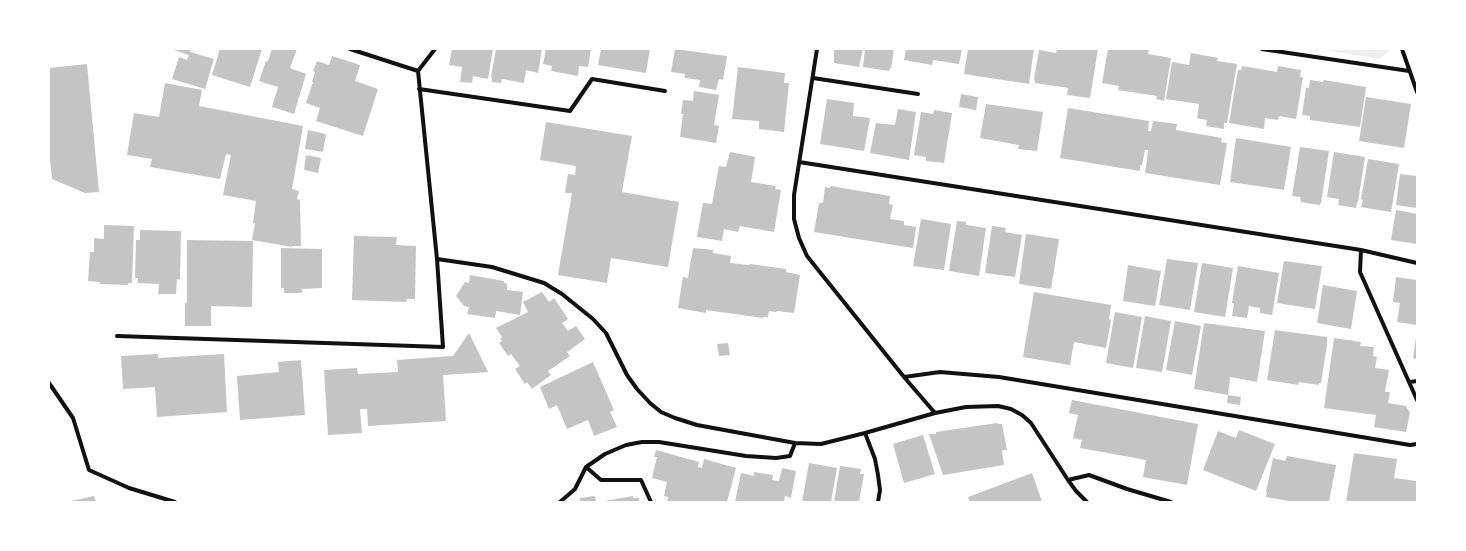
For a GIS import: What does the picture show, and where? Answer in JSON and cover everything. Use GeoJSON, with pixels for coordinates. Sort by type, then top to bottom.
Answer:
{"type":"FeatureCollection","features":[{"type":"Feature","properties":{"kind":"street"},"geometry":{"type":"LineString","coordinates":[[350,49],[418,71]]}},
{"type":"Feature","properties":{"kind":"street"},"geometry":{"type":"LineString","coordinates":[[117,336],[443,346],[437,260],[418,71],[435,49]]}},
{"type":"Feature","properties":{"kind":"street"},"geometry":{"type":"LineString","coordinates":[[817,49],[794,195],[796,229],[802,247],[807,256],[904,377],[935,413]]}},
{"type":"Feature","properties":{"kind":"street"},"geometry":{"type":"LineString","coordinates":[[1262,49],[1409,70]]}},
{"type":"Feature","properties":{"kind":"street"},"geometry":{"type":"LineString","coordinates":[[1402,49],[1417,92]]}},
{"type":"Feature","properties":{"kind":"street"},"geometry":{"type":"LineString","coordinates":[[812,78],[918,94]]}},
{"type":"Feature","properties":{"kind":"street"},"geometry":{"type":"LineString","coordinates":[[419,89],[570,111],[592,79],[665,91]]}},
{"type":"Feature","properties":{"kind":"street"},"geometry":{"type":"LineString","coordinates":[[799,162],[1362,250],[1417,263]]}},
{"type":"Feature","properties":{"kind":"street"},"geometry":{"type":"LineString","coordinates":[[1362,250],[1360,272],[1417,400]]}},
{"type":"Feature","properties":{"kind":"street"},"geometry":{"type":"LineString","coordinates":[[437,260],[492,267],[544,283],[562,294],[593,319],[606,333],[631,380],[650,403],[661,412],[675,418],[697,425],[795,443],[821,444],[935,413],[966,407],[998,406],[1011,409],[1022,415],[1031,423],[1068,480],[1087,502]]}},
{"type":"Feature","properties":{"kind":"street"},"geometry":{"type":"LineString","coordinates":[[904,377],[940,372],[999,377],[1410,445],[1417,444]]}},
{"type":"Feature","properties":{"kind":"street"},"geometry":{"type":"LineString","coordinates":[[1410,382],[1417,381]]}},
{"type":"Feature","properties":{"kind":"street"},"geometry":{"type":"LineString","coordinates":[[49,383],[74,418],[89,470],[129,488],[175,502]]}},
{"type":"Feature","properties":{"kind":"street"},"geometry":{"type":"LineString","coordinates":[[865,433],[875,459],[880,490],[878,502]]}},
{"type":"Feature","properties":{"kind":"street"},"geometry":{"type":"LineString","coordinates":[[560,502],[575,489],[586,467],[612,451],[626,445],[642,442],[659,442],[746,456],[770,458],[790,456],[795,443]]}},
{"type":"Feature","properties":{"kind":"street"},"geometry":{"type":"LineString","coordinates":[[586,467],[601,480],[641,480],[651,502]]}},
{"type":"Feature","properties":{"kind":"street"},"geometry":{"type":"LineString","coordinates":[[1068,480],[1089,475],[1127,489],[1171,502]]}},
{"type":"Feature","properties":{"kind":"shaded area"},"geometry":{"type":"Polygon","coordinates":[[[1320,49],[1390,49],[1390,50],[1380,59],[1320,49]]]}},
{"type":"Feature","properties":{"kind":"building"},"geometry":{"type":"Polygon","coordinates":[[[171,49],[191,49],[190,52],[214,59],[205,89],[172,79],[179,57],[187,60],[189,55],[171,49]]]}},
{"type":"Feature","properties":{"kind":"building"},"geometry":{"type":"Polygon","coordinates":[[[220,49],[262,49],[250,87],[212,75],[220,49]]]}},
{"type":"Feature","properties":{"kind":"building"},"geometry":{"type":"Polygon","coordinates":[[[272,49],[297,49],[290,68],[306,74],[294,114],[272,107],[278,87],[259,81],[272,49]]]}},
{"type":"Feature","properties":{"kind":"building"},"geometry":{"type":"Polygon","coordinates":[[[452,49],[493,49],[488,79],[473,76],[472,83],[460,82],[462,67],[449,65],[452,49]]]}},
{"type":"Feature","properties":{"kind":"building"},"geometry":{"type":"Polygon","coordinates":[[[496,49],[542,49],[538,73],[526,70],[524,83],[502,79],[501,83],[492,82],[491,77],[496,49]]]}},
{"type":"Feature","properties":{"kind":"building"},"geometry":{"type":"Polygon","coordinates":[[[546,49],[591,49],[588,67],[579,66],[578,76],[551,71],[552,66],[543,64],[546,49]]]}},
{"type":"Feature","properties":{"kind":"building"},"geometry":{"type":"Polygon","coordinates":[[[601,49],[650,49],[646,73],[598,65],[601,49]]]}},
{"type":"Feature","properties":{"kind":"building"},"geometry":{"type":"Polygon","coordinates":[[[675,49],[727,56],[723,80],[719,79],[716,90],[699,87],[700,80],[685,78],[685,74],[671,72],[675,49]]]}},
{"type":"Feature","properties":{"kind":"building"},"geometry":{"type":"Polygon","coordinates":[[[834,49],[863,49],[859,67],[834,63],[834,49]]]}},
{"type":"Feature","properties":{"kind":"building"},"geometry":{"type":"Polygon","coordinates":[[[865,49],[894,49],[891,69],[890,68],[889,71],[863,67],[865,49]]]}},
{"type":"Feature","properties":{"kind":"building"},"geometry":{"type":"Polygon","coordinates":[[[906,49],[962,49],[959,64],[933,60],[932,65],[904,60],[906,49]]]}},
{"type":"Feature","properties":{"kind":"building"},"geometry":{"type":"Polygon","coordinates":[[[968,49],[1034,49],[1029,84],[964,74],[968,49]]]}},
{"type":"Feature","properties":{"kind":"building"},"geometry":{"type":"Polygon","coordinates":[[[1057,49],[1098,49],[1090,98],[1067,95],[1068,88],[1035,83],[1034,79],[1039,50],[1056,53],[1057,49]]]}},
{"type":"Feature","properties":{"kind":"building"},"geometry":{"type":"Polygon","coordinates":[[[1108,49],[1143,49],[1149,50],[1148,54],[1171,58],[1164,101],[1156,99],[1157,96],[1118,90],[1119,86],[1102,83],[1108,49]]]}},
{"type":"Feature","properties":{"kind":"building"},"geometry":{"type":"Polygon","coordinates":[[[1191,53],[1218,58],[1217,61],[1237,64],[1227,123],[1224,123],[1224,129],[1206,126],[1207,120],[1197,118],[1199,104],[1166,99],[1172,62],[1189,65],[1191,53]]]}},
{"type":"Feature","properties":{"kind":"building"},"geometry":{"type":"Polygon","coordinates":[[[332,56],[360,65],[355,81],[378,89],[363,136],[316,121],[320,108],[306,103],[313,82],[315,72],[313,71],[317,61],[329,65],[332,56]]]}},
{"type":"Feature","properties":{"kind":"building"},"geometry":{"type":"Polygon","coordinates":[[[87,64],[99,192],[85,193],[52,179],[49,147],[49,68],[87,64]]]}},
{"type":"Feature","properties":{"kind":"building"},"geometry":{"type":"Polygon","coordinates":[[[1242,66],[1277,72],[1278,66],[1301,70],[1300,77],[1303,77],[1296,119],[1279,116],[1278,120],[1265,118],[1264,129],[1229,123],[1238,70],[1241,70],[1242,66]]]}},
{"type":"Feature","properties":{"kind":"building"},"geometry":{"type":"Polygon","coordinates":[[[738,67],[785,73],[784,83],[789,83],[784,132],[759,129],[759,121],[732,119],[738,67]]]}},
{"type":"Feature","properties":{"kind":"building"},"geometry":{"type":"Polygon","coordinates":[[[1310,80],[1323,82],[1324,80],[1366,87],[1360,127],[1310,120],[1310,116],[1302,115],[1306,88],[1309,88],[1310,80]]]}},
{"type":"Feature","properties":{"kind":"building"},"geometry":{"type":"Polygon","coordinates":[[[165,83],[202,90],[199,106],[303,126],[292,189],[299,191],[297,199],[300,200],[301,246],[292,247],[252,240],[255,223],[253,223],[256,201],[223,195],[231,155],[226,154],[220,179],[150,167],[152,159],[127,155],[134,113],[159,117],[165,83]]]}},
{"type":"Feature","properties":{"kind":"building"},"geometry":{"type":"Polygon","coordinates":[[[694,91],[719,95],[714,125],[719,126],[716,143],[680,137],[683,100],[693,101],[694,91]]]}},
{"type":"Feature","properties":{"kind":"building"},"geometry":{"type":"Polygon","coordinates":[[[961,94],[978,97],[976,110],[959,107],[961,94]]]}},
{"type":"Feature","properties":{"kind":"building"},"geometry":{"type":"Polygon","coordinates":[[[1366,97],[1411,104],[1404,148],[1359,141],[1366,97]]]}},
{"type":"Feature","properties":{"kind":"building"},"geometry":{"type":"Polygon","coordinates":[[[827,99],[854,103],[853,116],[870,118],[864,151],[820,144],[827,99]]]}},
{"type":"Feature","properties":{"kind":"building"},"geometry":{"type":"Polygon","coordinates":[[[986,104],[1043,112],[1037,151],[1018,149],[1019,145],[980,138],[986,104]]]}},
{"type":"Feature","properties":{"kind":"building"},"geometry":{"type":"Polygon","coordinates":[[[1068,108],[1149,121],[1148,131],[1151,131],[1153,121],[1177,124],[1176,130],[1222,138],[1221,142],[1227,143],[1220,185],[1145,173],[1148,150],[1145,150],[1142,165],[1140,165],[1140,171],[1060,158],[1068,108]]]}},
{"type":"Feature","properties":{"kind":"building"},"geometry":{"type":"Polygon","coordinates":[[[898,109],[916,112],[909,160],[870,153],[876,123],[895,125],[898,109]]]}},
{"type":"Feature","properties":{"kind":"building"},"geometry":{"type":"Polygon","coordinates":[[[934,110],[952,113],[944,163],[926,161],[926,157],[914,155],[921,112],[933,114],[934,110]]]}},
{"type":"Feature","properties":{"kind":"building"},"geometry":{"type":"Polygon","coordinates":[[[546,122],[632,136],[622,192],[679,202],[668,267],[611,258],[607,283],[558,275],[572,193],[565,193],[568,174],[575,175],[576,166],[540,160],[546,122]]]}},
{"type":"Feature","properties":{"kind":"building"},"geometry":{"type":"Polygon","coordinates":[[[308,130],[326,134],[323,152],[305,149],[308,130]]]}},
{"type":"Feature","properties":{"kind":"building"},"geometry":{"type":"Polygon","coordinates":[[[1236,138],[1291,147],[1284,190],[1230,182],[1236,138]]]}},
{"type":"Feature","properties":{"kind":"building"},"geometry":{"type":"Polygon","coordinates":[[[1300,147],[1329,151],[1321,203],[1319,205],[1301,202],[1300,197],[1292,196],[1300,147]]]}},
{"type":"Feature","properties":{"kind":"building"},"geometry":{"type":"Polygon","coordinates":[[[730,152],[755,157],[751,182],[776,186],[775,189],[781,190],[774,232],[740,226],[738,232],[724,229],[722,241],[697,237],[703,203],[712,204],[719,166],[726,167],[730,152]]]}},
{"type":"Feature","properties":{"kind":"building"},"geometry":{"type":"Polygon","coordinates":[[[1334,152],[1365,157],[1356,208],[1338,205],[1339,199],[1327,197],[1334,152]]]}},
{"type":"Feature","properties":{"kind":"building"},"geometry":{"type":"Polygon","coordinates":[[[306,155],[321,158],[318,173],[304,170],[306,155]]]}},
{"type":"Feature","properties":{"kind":"building"},"geometry":{"type":"Polygon","coordinates":[[[1368,159],[1399,164],[1391,212],[1361,207],[1368,159]]]}},
{"type":"Feature","properties":{"kind":"building"},"geometry":{"type":"Polygon","coordinates":[[[1400,174],[1417,176],[1417,208],[1396,205],[1400,174]]]}},
{"type":"Feature","properties":{"kind":"building"},"geometry":{"type":"Polygon","coordinates":[[[831,186],[890,196],[889,204],[893,205],[890,219],[904,221],[904,225],[916,227],[913,248],[814,232],[819,203],[823,203],[825,187],[830,188],[831,186]]]}},
{"type":"Feature","properties":{"kind":"building"},"geometry":{"type":"Polygon","coordinates":[[[1396,210],[1417,214],[1417,244],[1391,240],[1396,210]]]}},
{"type":"Feature","properties":{"kind":"building"},"geometry":{"type":"Polygon","coordinates":[[[921,219],[951,224],[944,270],[913,266],[921,219]]]}},
{"type":"Feature","properties":{"kind":"building"},"geometry":{"type":"Polygon","coordinates":[[[957,221],[966,222],[966,225],[986,228],[979,276],[949,271],[957,221]]]}},
{"type":"Feature","properties":{"kind":"building"},"geometry":{"type":"Polygon","coordinates":[[[104,225],[134,226],[132,283],[128,283],[128,285],[100,284],[100,282],[88,281],[90,252],[94,252],[94,238],[104,239],[104,225]]]}},
{"type":"Feature","properties":{"kind":"building"},"geometry":{"type":"Polygon","coordinates":[[[992,226],[1006,228],[1005,232],[1022,235],[1015,277],[985,273],[992,226]]]}},
{"type":"Feature","properties":{"kind":"building"},"geometry":{"type":"Polygon","coordinates":[[[140,230],[181,231],[180,279],[177,279],[176,294],[158,294],[159,284],[138,283],[138,278],[135,278],[136,240],[140,240],[140,230]]]}},
{"type":"Feature","properties":{"kind":"building"},"geometry":{"type":"Polygon","coordinates":[[[1026,234],[1059,239],[1051,289],[1019,284],[1026,234]]]}},
{"type":"Feature","properties":{"kind":"building"},"geometry":{"type":"Polygon","coordinates":[[[354,236],[397,237],[396,245],[416,246],[415,299],[407,299],[406,302],[352,300],[354,236]]]}},
{"type":"Feature","properties":{"kind":"building"},"geometry":{"type":"Polygon","coordinates":[[[187,240],[253,241],[252,307],[211,306],[211,326],[185,326],[185,303],[187,303],[187,240]]]}},
{"type":"Feature","properties":{"kind":"building"},"geometry":{"type":"Polygon","coordinates":[[[281,248],[322,249],[322,288],[302,289],[302,293],[284,293],[284,288],[281,288],[281,248]]]}},
{"type":"Feature","properties":{"kind":"building"},"geometry":{"type":"Polygon","coordinates":[[[693,248],[713,250],[713,253],[731,256],[730,263],[786,269],[786,272],[800,275],[794,313],[769,311],[768,317],[763,318],[706,310],[706,313],[678,308],[683,277],[688,278],[693,248]]]}},
{"type":"Feature","properties":{"kind":"building"},"geometry":{"type":"Polygon","coordinates":[[[1167,259],[1198,263],[1190,310],[1159,305],[1167,259]]]}},
{"type":"Feature","properties":{"kind":"building"},"geometry":{"type":"Polygon","coordinates":[[[1284,261],[1322,266],[1315,309],[1277,303],[1284,261]]]}},
{"type":"Feature","properties":{"kind":"building"},"geometry":{"type":"Polygon","coordinates":[[[1202,263],[1233,268],[1225,317],[1194,312],[1202,263]]]}},
{"type":"Feature","properties":{"kind":"building"},"geometry":{"type":"Polygon","coordinates":[[[1128,265],[1161,271],[1155,306],[1123,301],[1128,265]]]}},
{"type":"Feature","properties":{"kind":"building"},"geometry":{"type":"Polygon","coordinates":[[[1238,266],[1279,273],[1272,315],[1260,313],[1260,308],[1249,306],[1247,318],[1232,316],[1234,304],[1232,303],[1238,266]]]}},
{"type":"Feature","properties":{"kind":"building"},"geometry":{"type":"Polygon","coordinates":[[[470,275],[504,281],[504,283],[507,284],[507,290],[523,292],[520,315],[496,311],[495,318],[467,314],[469,307],[464,306],[456,296],[465,282],[469,283],[470,275]]]}},
{"type":"Feature","properties":{"kind":"building"},"geometry":{"type":"Polygon","coordinates":[[[1396,277],[1417,280],[1417,325],[1397,322],[1400,303],[1393,302],[1396,277]]]}},
{"type":"Feature","properties":{"kind":"building"},"geometry":{"type":"Polygon","coordinates":[[[1323,285],[1357,291],[1351,329],[1317,323],[1323,285]]]}},
{"type":"Feature","properties":{"kind":"building"},"geometry":{"type":"Polygon","coordinates":[[[542,292],[549,302],[554,298],[568,319],[562,323],[568,331],[576,326],[585,339],[567,352],[570,356],[548,371],[551,375],[532,389],[527,382],[525,384],[515,369],[520,366],[511,354],[508,356],[499,343],[502,341],[500,339],[502,337],[496,328],[528,312],[523,302],[542,292]]]}},
{"type":"Feature","properties":{"kind":"building"},"geometry":{"type":"Polygon","coordinates":[[[1034,292],[1111,305],[1109,319],[1111,320],[1106,348],[1074,342],[1070,365],[1023,357],[1034,292]]]}},
{"type":"Feature","properties":{"kind":"building"},"geometry":{"type":"Polygon","coordinates":[[[1115,312],[1142,317],[1133,368],[1106,363],[1115,312]]]}},
{"type":"Feature","properties":{"kind":"building"},"geometry":{"type":"Polygon","coordinates":[[[1145,316],[1171,321],[1162,372],[1136,368],[1145,316]]]}},
{"type":"Feature","properties":{"kind":"building"},"geometry":{"type":"Polygon","coordinates":[[[1175,321],[1201,326],[1192,375],[1166,370],[1175,321]]]}},
{"type":"Feature","properties":{"kind":"building"},"geometry":{"type":"Polygon","coordinates":[[[1204,323],[1265,331],[1257,382],[1230,377],[1228,395],[1194,389],[1204,323]]]}},
{"type":"Feature","properties":{"kind":"building"},"geometry":{"type":"Polygon","coordinates":[[[1275,330],[1327,337],[1321,383],[1319,383],[1319,385],[1299,382],[1298,385],[1267,380],[1275,330]]]}},
{"type":"Feature","properties":{"kind":"building"},"geometry":{"type":"Polygon","coordinates":[[[469,333],[488,372],[443,375],[446,421],[368,426],[367,409],[360,409],[362,433],[328,435],[324,370],[357,368],[358,374],[398,372],[397,360],[453,356],[469,333]]]}},
{"type":"Feature","properties":{"kind":"building"},"geometry":{"type":"Polygon","coordinates":[[[1417,337],[1417,359],[1413,358],[1417,337]]]}},
{"type":"Feature","properties":{"kind":"building"},"geometry":{"type":"Polygon","coordinates":[[[1334,338],[1361,342],[1360,346],[1374,347],[1373,356],[1377,357],[1375,368],[1389,370],[1385,392],[1390,392],[1388,403],[1406,406],[1410,413],[1406,432],[1374,427],[1376,415],[1324,408],[1334,338]]]}},
{"type":"Feature","properties":{"kind":"building"},"geometry":{"type":"Polygon","coordinates":[[[728,343],[730,355],[719,356],[717,344],[728,343]]]}},
{"type":"Feature","properties":{"kind":"building"},"geometry":{"type":"Polygon","coordinates":[[[158,354],[158,358],[224,354],[227,412],[157,417],[155,387],[123,389],[121,356],[158,354]]]}},
{"type":"Feature","properties":{"kind":"building"},"geometry":{"type":"Polygon","coordinates":[[[301,360],[305,415],[240,420],[237,376],[279,372],[278,362],[301,360]]]}},
{"type":"Feature","properties":{"kind":"building"},"geometry":{"type":"Polygon","coordinates":[[[593,362],[614,410],[610,412],[617,427],[594,436],[588,420],[567,429],[557,405],[549,409],[540,387],[593,362]]]}},
{"type":"Feature","properties":{"kind":"building"},"geometry":{"type":"Polygon","coordinates":[[[1228,395],[1241,397],[1240,405],[1227,403],[1228,395]]]}},
{"type":"Feature","properties":{"kind":"building"},"geometry":{"type":"Polygon","coordinates":[[[1072,400],[1198,424],[1187,485],[1143,477],[1146,460],[1080,448],[1082,440],[1073,438],[1078,415],[1069,413],[1072,400]]]}},
{"type":"Feature","properties":{"kind":"building"},"geometry":{"type":"Polygon","coordinates":[[[997,423],[1002,424],[1007,450],[1002,450],[1004,465],[943,475],[929,434],[997,423]]]}},
{"type":"Feature","properties":{"kind":"building"},"geometry":{"type":"Polygon","coordinates":[[[1239,430],[1275,444],[1256,491],[1203,470],[1218,431],[1236,438],[1239,430]]]}},
{"type":"Feature","properties":{"kind":"building"},"geometry":{"type":"Polygon","coordinates":[[[923,435],[935,474],[904,483],[893,444],[923,435]]]}},
{"type":"Feature","properties":{"kind":"building"},"geometry":{"type":"Polygon","coordinates":[[[656,450],[699,462],[698,467],[702,468],[704,459],[736,468],[727,502],[667,502],[668,497],[664,496],[667,482],[652,478],[657,457],[654,457],[656,450]]]}},
{"type":"Feature","properties":{"kind":"building"},"geometry":{"type":"Polygon","coordinates":[[[1354,453],[1397,459],[1394,478],[1417,481],[1417,502],[1346,502],[1354,453]]]}},
{"type":"Feature","properties":{"kind":"building"},"geometry":{"type":"Polygon","coordinates":[[[1287,456],[1336,465],[1329,502],[1294,502],[1266,497],[1273,458],[1285,461],[1287,456]]]}},
{"type":"Feature","properties":{"kind":"building"},"geometry":{"type":"Polygon","coordinates":[[[809,463],[837,468],[831,502],[802,502],[809,463]]]}},
{"type":"Feature","properties":{"kind":"building"},"geometry":{"type":"Polygon","coordinates":[[[840,466],[861,469],[860,474],[864,474],[859,502],[834,502],[840,466]]]}},
{"type":"Feature","properties":{"kind":"building"},"geometry":{"type":"Polygon","coordinates":[[[782,468],[796,471],[791,498],[785,496],[784,502],[735,502],[741,473],[754,476],[754,472],[773,475],[772,480],[779,481],[782,468]]]}},
{"type":"Feature","properties":{"kind":"building"},"geometry":{"type":"Polygon","coordinates":[[[1032,473],[1042,502],[970,502],[968,497],[1032,473]]]}},
{"type":"Feature","properties":{"kind":"building"},"geometry":{"type":"Polygon","coordinates":[[[94,496],[96,502],[71,502],[71,501],[94,496]]]}},
{"type":"Feature","properties":{"kind":"building"},"geometry":{"type":"Polygon","coordinates":[[[595,496],[596,502],[580,502],[580,498],[595,496]]]}},
{"type":"Feature","properties":{"kind":"building"},"geometry":{"type":"Polygon","coordinates":[[[633,496],[633,498],[639,498],[639,502],[599,502],[633,496]]]}}]}
